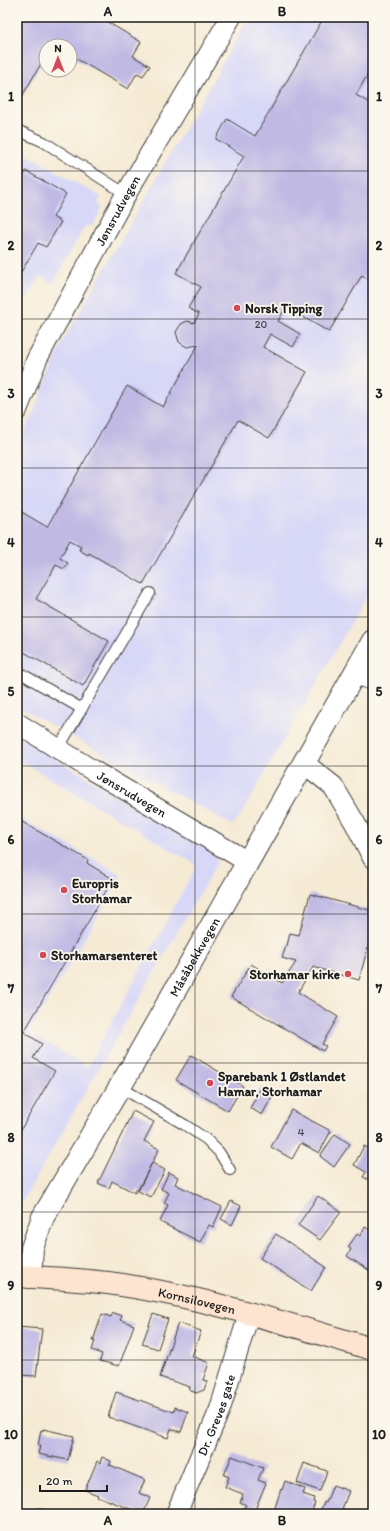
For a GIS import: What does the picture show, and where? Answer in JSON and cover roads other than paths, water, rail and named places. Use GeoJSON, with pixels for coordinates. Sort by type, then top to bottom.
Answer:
{"type":"FeatureCollection","features":[{"type":"Feature","properties":{"kind":"main road","name":"Kornsilovegen"},"geometry":{"type":"LineString","coordinates":[[23,1277],[107,1283],[148,1290],[249,1314],[373,1349]]}},
{"type":"Feature","properties":{"kind":"street","name":"Jønsrudvegen"},"geometry":{"type":"LineString","coordinates":[[17,410],[37,359],[126,194],[231,17]]}},
{"type":"Feature","properties":{"kind":"street","name":"Måsåbekkvegen"},"geometry":{"type":"LineString","coordinates":[[23,1277],[43,1216],[120,1087],[305,764],[364,677],[373,641]]}},
{"type":"Feature","properties":{"kind":"street","name":"Jønsrudvegen"},"geometry":{"type":"LineString","coordinates":[[17,723],[248,862]]}},
{"type":"Feature","properties":{"kind":"street"},"geometry":{"type":"LineString","coordinates":[[305,764],[333,786],[355,823],[373,858]]}},
{"type":"Feature","properties":{"kind":"street","name":"Dr. Greves gate"},"geometry":{"type":"LineString","coordinates":[[176,1514],[220,1409],[249,1314]]}},
{"type":"Feature","properties":{"kind":"lane"},"geometry":{"type":"LineString","coordinates":[[17,130],[44,142],[126,194]]}},
{"type":"Feature","properties":{"kind":"lane"},"geometry":{"type":"LineString","coordinates":[[58,749],[150,593]]}},
{"type":"Feature","properties":{"kind":"lane"},"geometry":{"type":"LineString","coordinates":[[17,671],[82,709]]}},
{"type":"Feature","properties":{"kind":"lane"},"geometry":{"type":"LineString","coordinates":[[120,1087],[206,1139],[216,1148],[230,1170]]}},
{"type":"Feature","properties":{"kind":"place","name":"Norsk Tipping"},"geometry":{"type":"Point","coordinates":[237,308]}},
{"type":"Feature","properties":{"kind":"place","name":"Europris Storhamar"},"geometry":{"type":"Point","coordinates":[64,890]}},
{"type":"Feature","properties":{"kind":"place","name":"Storhamarsenteret"},"geometry":{"type":"Point","coordinates":[43,955]}},
{"type":"Feature","properties":{"kind":"place","name":"Storhamar kirke"},"geometry":{"type":"Point","coordinates":[348,974]}},
{"type":"Feature","properties":{"kind":"place","name":"Sparebank 1 Østlandet Hamar, Storhamar"},"geometry":{"type":"Point","coordinates":[210,1083]}}]}
